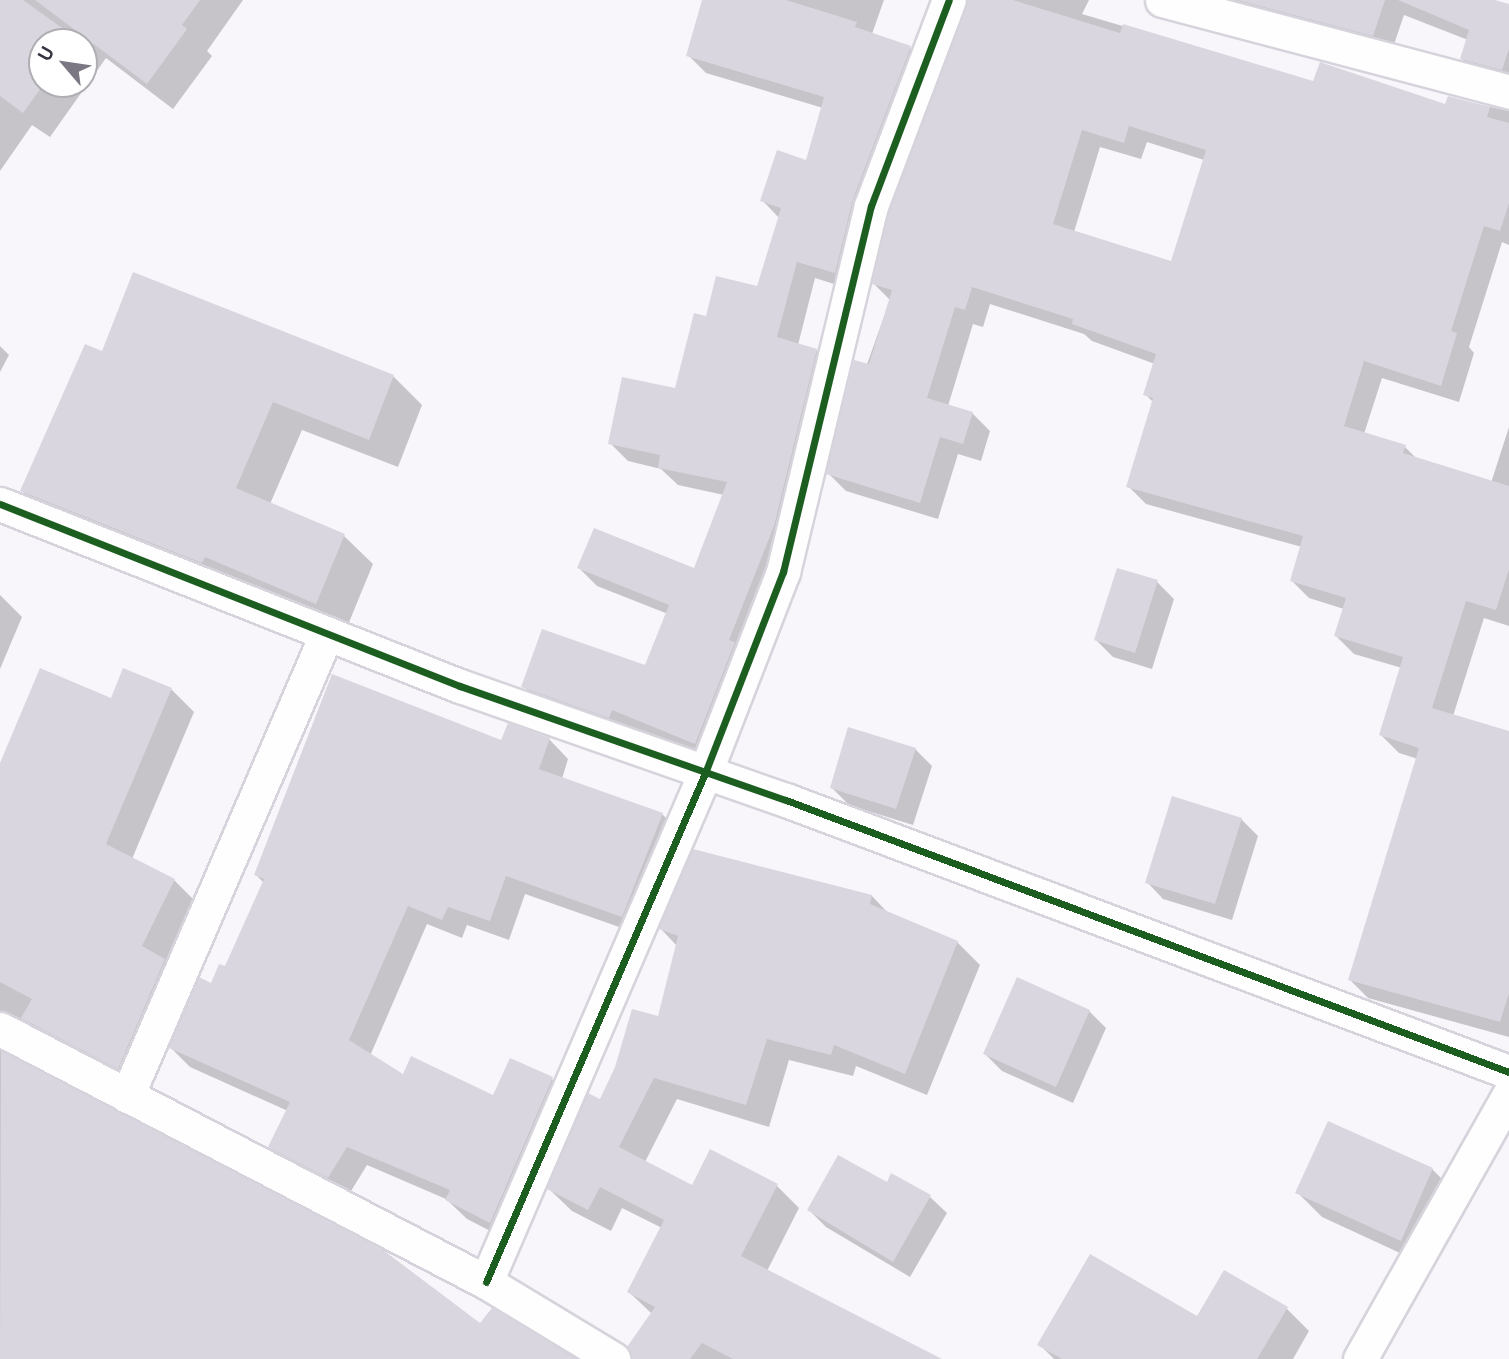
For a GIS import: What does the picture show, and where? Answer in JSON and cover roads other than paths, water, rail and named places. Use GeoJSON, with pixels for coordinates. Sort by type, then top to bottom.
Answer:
{"type":"FeatureCollection","features":[{"type":"Feature","properties":{"kind":"street"},"geometry":{"type":"LineString","coordinates":[[486,1282],[705,773],[783,572],[870,206],[949,0]]}},
{"type":"Feature","properties":{"kind":"street"},"geometry":{"type":"LineString","coordinates":[[1162,0],[1509,92]]}},
{"type":"Feature","properties":{"kind":"street"},"geometry":{"type":"LineString","coordinates":[[0,504],[327,633],[1509,1072]]}},
{"type":"Feature","properties":{"kind":"street"},"geometry":{"type":"LineString","coordinates":[[127,1096],[327,633]]}},
{"type":"Feature","properties":{"kind":"street"},"geometry":{"type":"LineString","coordinates":[[0,1028],[486,1282],[613,1359]]}},
{"type":"Feature","properties":{"kind":"street"},"geometry":{"type":"LineString","coordinates":[[1360,1359],[1509,1095]]}}]}
